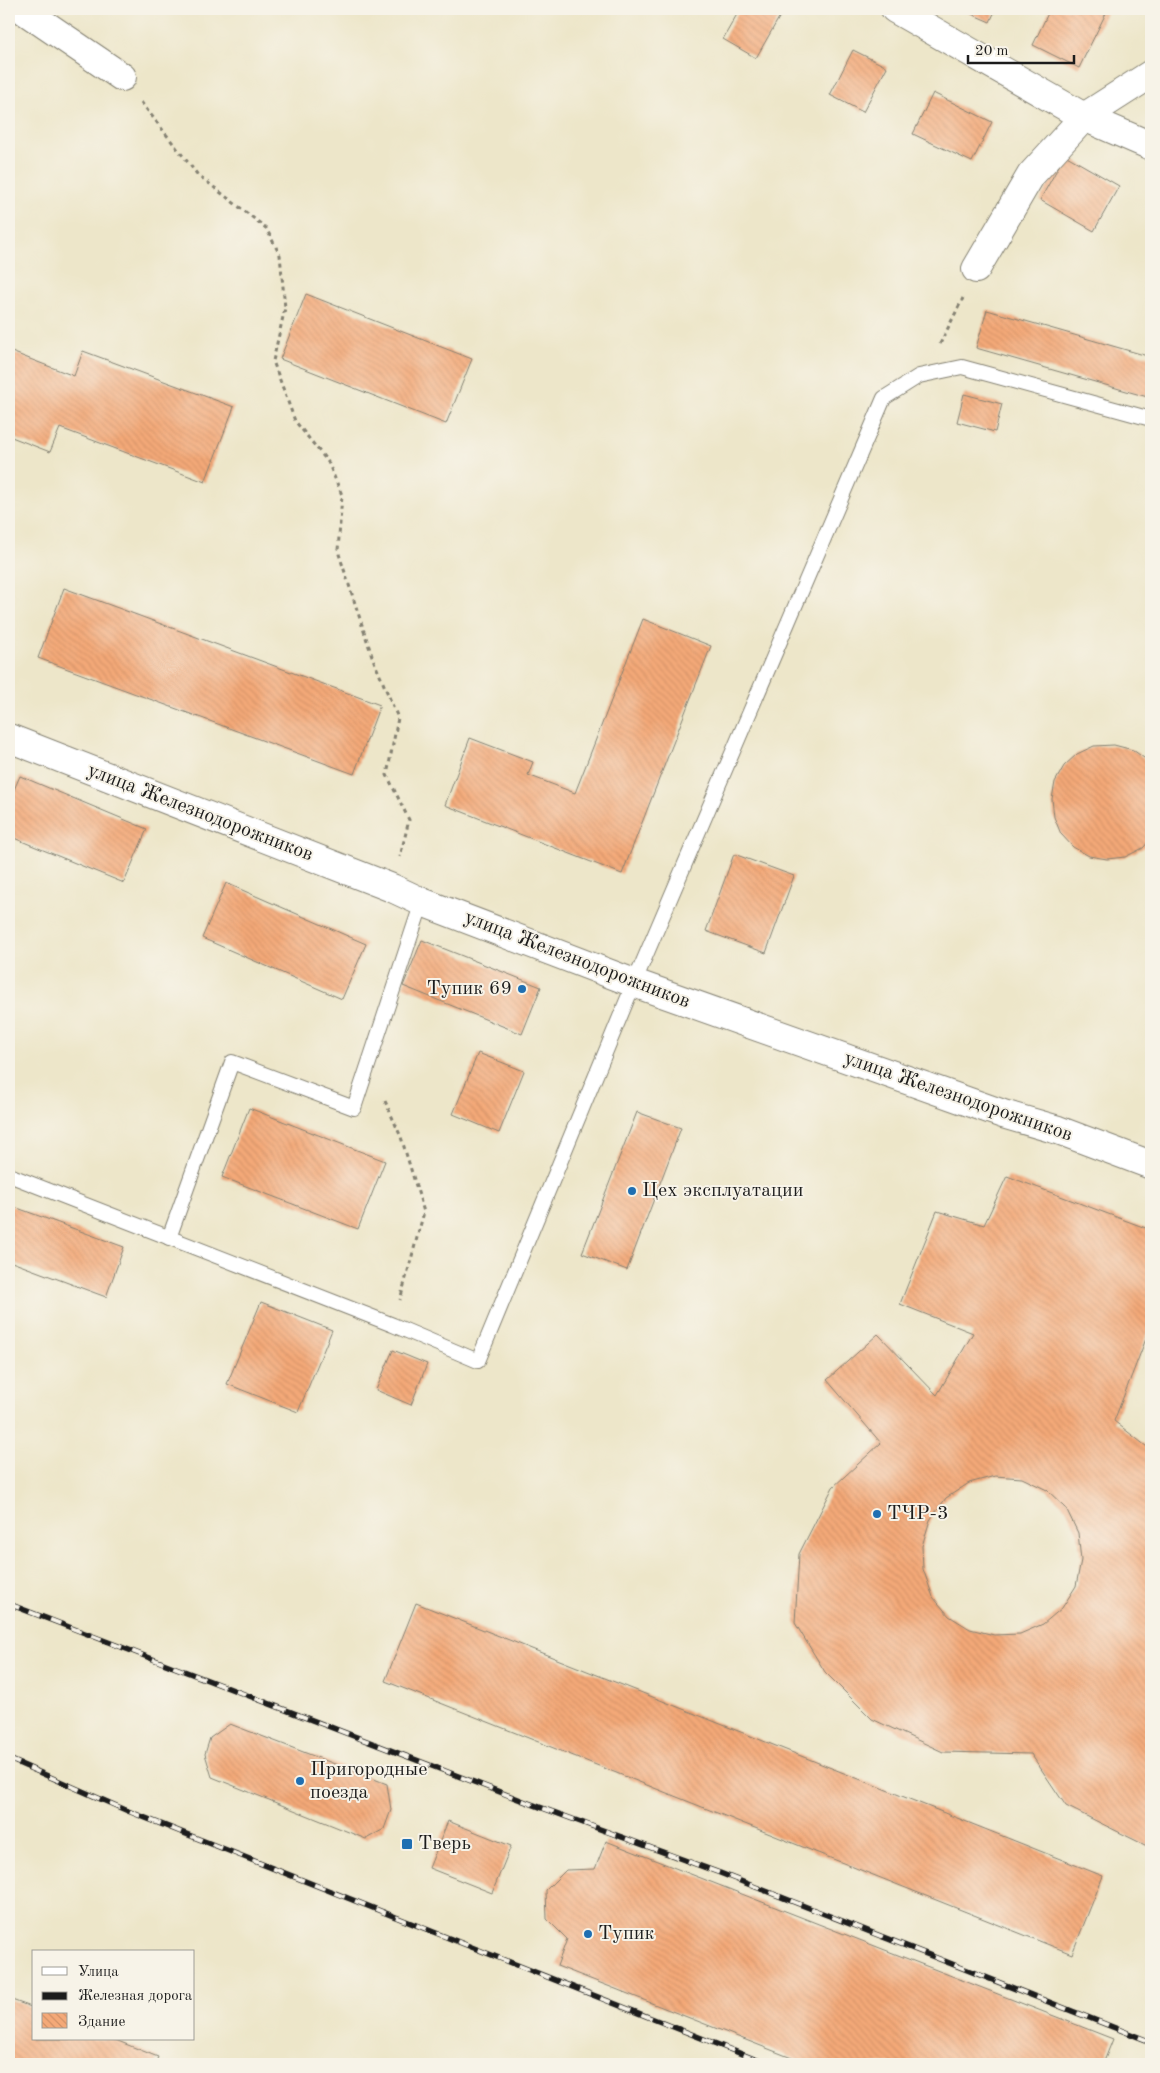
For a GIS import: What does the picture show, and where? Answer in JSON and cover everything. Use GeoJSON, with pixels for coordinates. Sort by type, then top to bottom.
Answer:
{"type":"FeatureCollection","features":[{"type":"Feature","properties":{"kind":"street"},"geometry":{"type":"LineString","coordinates":[[22,9],[122,78]]}},
{"type":"Feature","properties":{"kind":"street"},"geometry":{"type":"LineString","coordinates":[[895,9],[1084,117],[1151,146]]}},
{"type":"Feature","properties":{"kind":"street"},"geometry":{"type":"LineString","coordinates":[[976,269],[1031,175],[1084,117],[1151,74]]}},
{"type":"Feature","properties":{"kind":"street","name":"улица Железнодорожников"},"geometry":{"type":"LineString","coordinates":[[9,738],[392,888],[422,902],[634,982],[1003,1114],[1058,1130],[1151,1165]]}},
{"type":"Feature","properties":{"kind":"lane"},"geometry":{"type":"LineString","coordinates":[[9,1175],[394,1325],[478,1361],[634,982],[884,398],[919,376],[962,367],[1151,419]]}},
{"type":"Feature","properties":{"kind":"lane"},"geometry":{"type":"LineString","coordinates":[[169,1238],[232,1062],[354,1108],[422,902]]}},
{"type":"Feature","properties":{"kind":"path"},"geometry":{"type":"LineString","coordinates":[[122,78],[197,174],[266,228],[280,255],[285,308],[273,361],[295,421],[328,462],[342,495],[338,551],[373,659],[398,718],[387,775],[409,820],[392,888]]}},
{"type":"Feature","properties":{"kind":"path"},"geometry":{"type":"LineString","coordinates":[[919,376],[934,356],[976,269]]}},
{"type":"Feature","properties":{"kind":"path"},"geometry":{"type":"LineString","coordinates":[[368,1066],[401,1137],[424,1212],[394,1325]]}},
{"type":"Feature","properties":{"kind":"building"},"geometry":{"type":"Polygon","coordinates":[[[740,9],[784,9],[756,58],[723,39],[740,9]]]}},
{"type":"Feature","properties":{"kind":"building"},"geometry":{"type":"Polygon","coordinates":[[[960,9],[996,9],[990,22],[960,9]]]}},
{"type":"Feature","properties":{"kind":"building"},"geometry":{"type":"Polygon","coordinates":[[[1050,9],[1108,9],[1079,68],[1033,45],[1050,9]]]}},
{"type":"Feature","properties":{"kind":"building"},"geometry":{"type":"Polygon","coordinates":[[[853,50],[887,67],[863,112],[830,95],[853,50]]]}},
{"type":"Feature","properties":{"kind":"building"},"geometry":{"type":"Polygon","coordinates":[[[933,93],[992,122],[972,162],[913,134],[933,93]]]}},
{"type":"Feature","properties":{"kind":"building"},"geometry":{"type":"Polygon","coordinates":[[[1065,155],[1119,186],[1094,231],[1040,200],[1065,155]]]}},
{"type":"Feature","properties":{"kind":"building"},"geometry":{"type":"Polygon","coordinates":[[[306,294],[472,359],[446,424],[280,359],[306,294]]]}},
{"type":"Feature","properties":{"kind":"building"},"geometry":{"type":"Polygon","coordinates":[[[987,310],[1151,357],[1151,398],[976,348],[987,310]]]}},
{"type":"Feature","properties":{"kind":"building"},"geometry":{"type":"Polygon","coordinates":[[[9,351],[74,376],[83,351],[234,407],[205,482],[60,428],[50,452],[9,436],[9,351]]]}},
{"type":"Feature","properties":{"kind":"building"},"geometry":{"type":"Polygon","coordinates":[[[964,394],[1002,404],[995,432],[957,422],[964,394]]]}},
{"type":"Feature","properties":{"kind":"building"},"geometry":{"type":"Polygon","coordinates":[[[64,588],[380,705],[354,774],[38,658],[64,588]]]}},
{"type":"Feature","properties":{"kind":"building"},"geometry":{"type":"Polygon","coordinates":[[[643,619],[711,646],[622,874],[445,805],[470,738],[533,762],[528,775],[575,793],[643,619]]]}},
{"type":"Feature","properties":{"kind":"building"},"geometry":{"type":"Polygon","coordinates":[[[1114,745],[1133,750],[1151,763],[1151,839],[1143,848],[1125,857],[1107,859],[1089,856],[1073,847],[1061,834],[1054,817],[1052,799],[1055,782],[1064,766],[1077,754],[1094,746],[1114,745]]]}},
{"type":"Feature","properties":{"kind":"building"},"geometry":{"type":"Polygon","coordinates":[[[20,776],[147,829],[124,883],[9,836],[9,801],[20,776]]]}},
{"type":"Feature","properties":{"kind":"building"},"geometry":{"type":"Polygon","coordinates":[[[734,854],[794,876],[766,953],[706,931],[734,854]]]}},
{"type":"Feature","properties":{"kind":"building"},"geometry":{"type":"Polygon","coordinates":[[[226,883],[366,944],[342,999],[202,938],[226,883]]]}},
{"type":"Feature","properties":{"kind":"building"},"geometry":{"type":"Polygon","coordinates":[[[422,940],[541,987],[522,1034],[403,986],[422,940]]]}},
{"type":"Feature","properties":{"kind":"building"},"geometry":{"type":"Polygon","coordinates":[[[478,1053],[524,1071],[499,1133],[453,1114],[478,1053]]]}},
{"type":"Feature","properties":{"kind":"building"},"geometry":{"type":"Polygon","coordinates":[[[249,1108],[385,1161],[358,1229],[222,1177],[249,1108]]]}},
{"type":"Feature","properties":{"kind":"building","name":"Цех эксплуатации"},"geometry":{"type":"Polygon","coordinates":[[[637,1112],[681,1128],[627,1270],[582,1253],[637,1112]]]}},
{"type":"Feature","properties":{"kind":"building","name":"ТЧР-3"},"geometry":{"type":"Polygon","coordinates":[[[1007,1176],[1151,1230],[1151,1326],[1114,1421],[1151,1450],[1151,1848],[1066,1806],[1031,1754],[943,1752],[872,1719],[825,1672],[795,1623],[799,1554],[833,1487],[881,1443],[827,1380],[878,1334],[937,1395],[973,1333],[900,1304],[937,1211],[984,1225],[1007,1176]],[[995,1476],[969,1483],[946,1498],[930,1520],[922,1546],[923,1569],[933,1597],[949,1616],[970,1629],[994,1635],[1020,1634],[1043,1624],[1062,1608],[1076,1586],[1081,1560],[1078,1533],[1066,1508],[1047,1490],[1022,1478],[995,1476]]]}},
{"type":"Feature","properties":{"kind":"building"},"geometry":{"type":"Polygon","coordinates":[[[9,1205],[124,1247],[106,1297],[9,1261],[9,1205]]]}},
{"type":"Feature","properties":{"kind":"building"},"geometry":{"type":"Polygon","coordinates":[[[261,1302],[332,1330],[298,1412],[227,1384],[261,1302]]]}},
{"type":"Feature","properties":{"kind":"building"},"geometry":{"type":"Polygon","coordinates":[[[393,1350],[427,1364],[411,1405],[376,1390],[393,1350]]]}},
{"type":"Feature","properties":{"kind":"building"},"geometry":{"type":"Polygon","coordinates":[[[416,1603],[1103,1876],[1072,1954],[385,1681],[416,1603]]]}},
{"type":"Feature","properties":{"kind":"building","name":"Пригородные поезда"},"geometry":{"type":"Polygon","coordinates":[[[230,1724],[387,1784],[391,1810],[384,1829],[366,1839],[212,1777],[205,1754],[210,1738],[230,1724]]]}},
{"type":"Feature","properties":{"kind":"building"},"geometry":{"type":"Polygon","coordinates":[[[448,1821],[511,1846],[492,1893],[429,1868],[448,1821]]]}},
{"type":"Feature","properties":{"kind":"building"},"geometry":{"type":"Polygon","coordinates":[[[606,1841],[1113,2039],[1103,2064],[807,2064],[557,1966],[567,1939],[547,1919],[546,1890],[566,1870],[595,1869],[606,1841]]]}},
{"type":"Feature","properties":{"kind":"building"},"geometry":{"type":"Polygon","coordinates":[[[9,1999],[32,2007],[32,2040],[116,2040],[158,2057],[155,2064],[9,2064],[9,1999]]]}},
{"type":"Feature","properties":{"kind":"railway"},"geometry":{"type":"LineString","coordinates":[[9,1604],[526,1802],[720,1873],[1151,2042]]}},
{"type":"Feature","properties":{"kind":"railway"},"geometry":{"type":"LineString","coordinates":[[9,1759],[128,1811],[767,2064]]}},
{"type":"Feature","properties":{"kind":"place","name":"Тупик 69"},"geometry":{"type":"Point","coordinates":[522,989]}},
{"type":"Feature","properties":{"kind":"place","name":"Цех эксплуатации"},"geometry":{"type":"Point","coordinates":[632,1191]}},
{"type":"Feature","properties":{"kind":"place","name":"ТЧР-3"},"geometry":{"type":"Point","coordinates":[877,1514]}},
{"type":"Feature","properties":{"kind":"place","name":"Пригородные поезда"},"geometry":{"type":"Point","coordinates":[300,1781]}},
{"type":"Feature","properties":{"kind":"place","name":"Тверь"},"geometry":{"type":"Point","coordinates":[407,1844]}},
{"type":"Feature","properties":{"kind":"place","name":"Тупик"},"geometry":{"type":"Point","coordinates":[588,1934]}}]}
